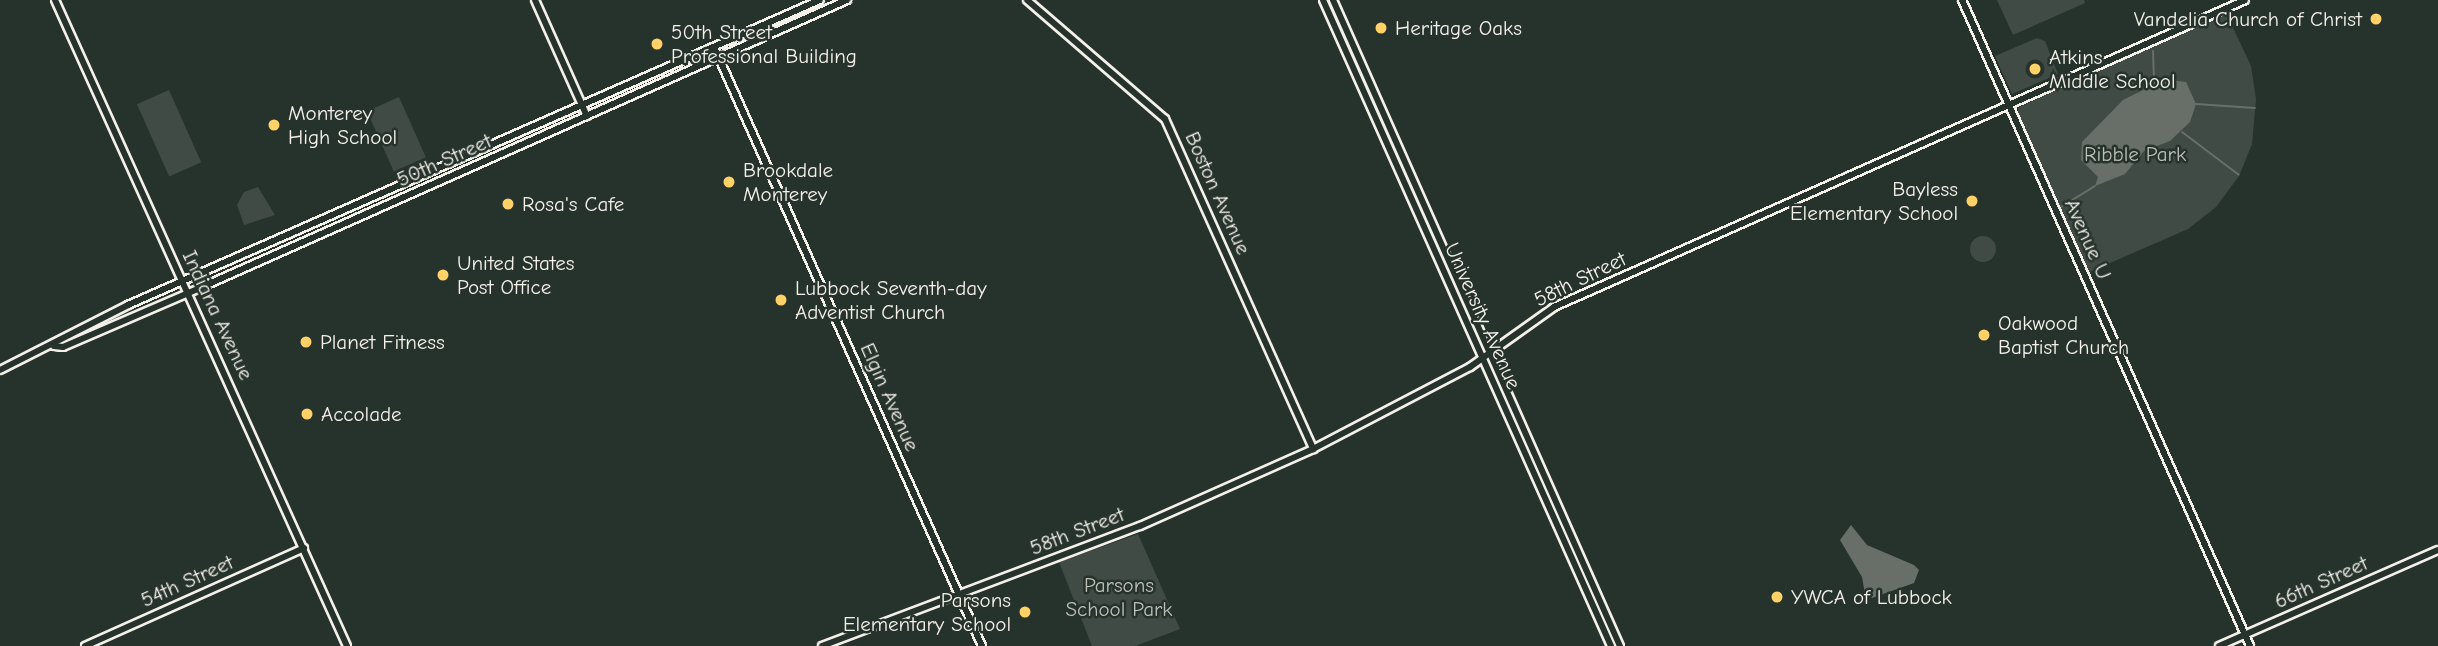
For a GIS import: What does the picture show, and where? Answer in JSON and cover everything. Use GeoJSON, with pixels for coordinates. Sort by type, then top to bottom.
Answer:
{"type":"FeatureCollection","features":[{"type":"Feature","properties":{"kind":"street","name":"Indiana Avenue"},"geometry":{"type":"LineString","coordinates":[[55,0],[347,646]]}},
{"type":"Feature","properties":{"kind":"street"},"geometry":{"type":"LineString","coordinates":[[535,0],[587,116]]}},
{"type":"Feature","properties":{"kind":"street","name":"50th Street"},"geometry":{"type":"LineString","coordinates":[[0,370],[183,281],[821,0]]}},
{"type":"Feature","properties":{"kind":"street","name":"50th Street"},"geometry":{"type":"LineString","coordinates":[[54,346],[62,347],[189,293],[847,0]]}},
{"type":"Feature","properties":{"kind":"street","name":"Boston Avenue"},"geometry":{"type":"LineString","coordinates":[[1027,0],[1165,118],[1313,449]]}},
{"type":"Feature","properties":{"kind":"street","name":"University Avenue"},"geometry":{"type":"LineString","coordinates":[[1323,0],[1611,646]]}},
{"type":"Feature","properties":{"kind":"street","name":"University Avenue"},"geometry":{"type":"LineString","coordinates":[[1333,0],[1620,646]]}},
{"type":"Feature","properties":{"kind":"street","name":"Avenue U"},"geometry":{"type":"LineString","coordinates":[[1962,0],[2250,646]]}},
{"type":"Feature","properties":{"kind":"street","name":"58th Street"},"geometry":{"type":"LineString","coordinates":[[822,646],[1140,526],[1313,449],[1491,355],[1537,319],[1572,299],[2245,0]]}},
{"type":"Feature","properties":{"kind":"street","name":"Elgin Avenue"},"geometry":{"type":"LineString","coordinates":[[714,47],[982,646]]}},
{"type":"Feature","properties":{"kind":"street","name":"54th Street"},"geometry":{"type":"LineString","coordinates":[[85,646],[304,548]]}},
{"type":"Feature","properties":{"kind":"street","name":"66th Street"},"geometry":{"type":"LineString","coordinates":[[2218,646],[2438,550]]}},
{"type":"Feature","properties":{"kind":"green space"},"geometry":{"type":"Polygon","coordinates":[[[1997,0],[2084,0],[2085,3],[2013,35],[1997,0]]]}},
{"type":"Feature","properties":{"kind":"green space","name":"Ribble Park"},"geometry":{"type":"Polygon","coordinates":[[[2226,13],[2251,66],[2256,99],[2252,144],[2239,176],[2216,207],[2188,229],[2087,273],[2017,113],[2019,107],[2226,13]]]}},
{"type":"Feature","properties":{"kind":"green space"},"geometry":{"type":"Polygon","coordinates":[[[2037,38],[2045,41],[2058,74],[2012,94],[1995,56],[2037,38]]]}},
{"type":"Feature","properties":{"kind":"green space"},"geometry":{"type":"Polygon","coordinates":[[[169,90],[201,162],[169,176],[137,104],[169,90]]]}},
{"type":"Feature","properties":{"kind":"green space"},"geometry":{"type":"Polygon","coordinates":[[[399,97],[426,157],[394,172],[367,111],[399,97]]]}},
{"type":"Feature","properties":{"kind":"green space"},"geometry":{"type":"Polygon","coordinates":[[[258,187],[275,215],[244,225],[237,205],[244,192],[258,187]]]}},
{"type":"Feature","properties":{"kind":"green space"},"geometry":{"type":"Polygon","coordinates":[[[1983,236],[1992,240],[1996,249],[1992,258],[1983,262],[1974,258],[1970,249],[1974,240],[1983,236]]]}},
{"type":"Feature","properties":{"kind":"green space","name":"Parsons School Park"},"geometry":{"type":"Polygon","coordinates":[[[1138,534],[1180,629],[1135,646],[1092,646],[1059,562],[1138,534]]]}},
{"type":"Feature","properties":{"kind":"shaded area"},"geometry":{"type":"Polygon","coordinates":[[[2154,78],[2186,82],[2196,104],[2190,122],[2170,141],[2144,151],[2125,174],[2095,186],[2098,177],[2081,160],[2082,142],[2123,100],[2151,86],[2154,78]]]}},
{"type":"Feature","properties":{"kind":"shaded area"},"geometry":{"type":"Polygon","coordinates":[[[1851,525],[1867,545],[1914,565],[1919,570],[1914,583],[1872,598],[1865,594],[1862,577],[1840,540],[1851,525]]]}},
{"type":"Feature","properties":{"kind":"waterway"},"geometry":{"type":"LineString","coordinates":[[2153,51],[2154,78]]}},
{"type":"Feature","properties":{"kind":"waterway"},"geometry":{"type":"LineString","coordinates":[[2196,104],[2255,108]]}},
{"type":"Feature","properties":{"kind":"waterway"},"geometry":{"type":"LineString","coordinates":[[2182,132],[2239,175]]}},
{"type":"Feature","properties":{"kind":"waterway"},"geometry":{"type":"LineString","coordinates":[[2059,208],[2095,186]]}},
{"type":"Feature","properties":{"kind":"place","name":"Vandelia Church of Christ"},"geometry":{"type":"Point","coordinates":[2376,19]}},
{"type":"Feature","properties":{"kind":"place","name":"Heritage Oaks"},"geometry":{"type":"Point","coordinates":[1381,28]}},
{"type":"Feature","properties":{"kind":"place","name":"50th Street Professional Building"},"geometry":{"type":"Point","coordinates":[657,44]}},
{"type":"Feature","properties":{"kind":"place","name":"Atkins Middle School"},"geometry":{"type":"Point","coordinates":[2035,69]}},
{"type":"Feature","properties":{"kind":"place","name":"Monterey High School"},"geometry":{"type":"Point","coordinates":[274,125]}},
{"type":"Feature","properties":{"kind":"place","name":"Brookdale Monterey"},"geometry":{"type":"Point","coordinates":[729,182]}},
{"type":"Feature","properties":{"kind":"place","name":"Bayless Elementary School"},"geometry":{"type":"Point","coordinates":[1972,201]}},
{"type":"Feature","properties":{"kind":"place","name":"Rosa's Cafe"},"geometry":{"type":"Point","coordinates":[508,204]}},
{"type":"Feature","properties":{"kind":"place","name":"United States Post Office"},"geometry":{"type":"Point","coordinates":[443,275]}},
{"type":"Feature","properties":{"kind":"place","name":"Lubbock Seventh-day Adventist Church"},"geometry":{"type":"Point","coordinates":[781,300]}},
{"type":"Feature","properties":{"kind":"place","name":"Oakwood Baptist Church"},"geometry":{"type":"Point","coordinates":[1984,335]}},
{"type":"Feature","properties":{"kind":"place","name":"Planet Fitness"},"geometry":{"type":"Point","coordinates":[306,342]}},
{"type":"Feature","properties":{"kind":"place","name":"Accolade"},"geometry":{"type":"Point","coordinates":[307,414]}},
{"type":"Feature","properties":{"kind":"place","name":"YWCA of Lubbock"},"geometry":{"type":"Point","coordinates":[1777,597]}},
{"type":"Feature","properties":{"kind":"place","name":"Parsons Elementary School"},"geometry":{"type":"Point","coordinates":[1025,612]}}]}
